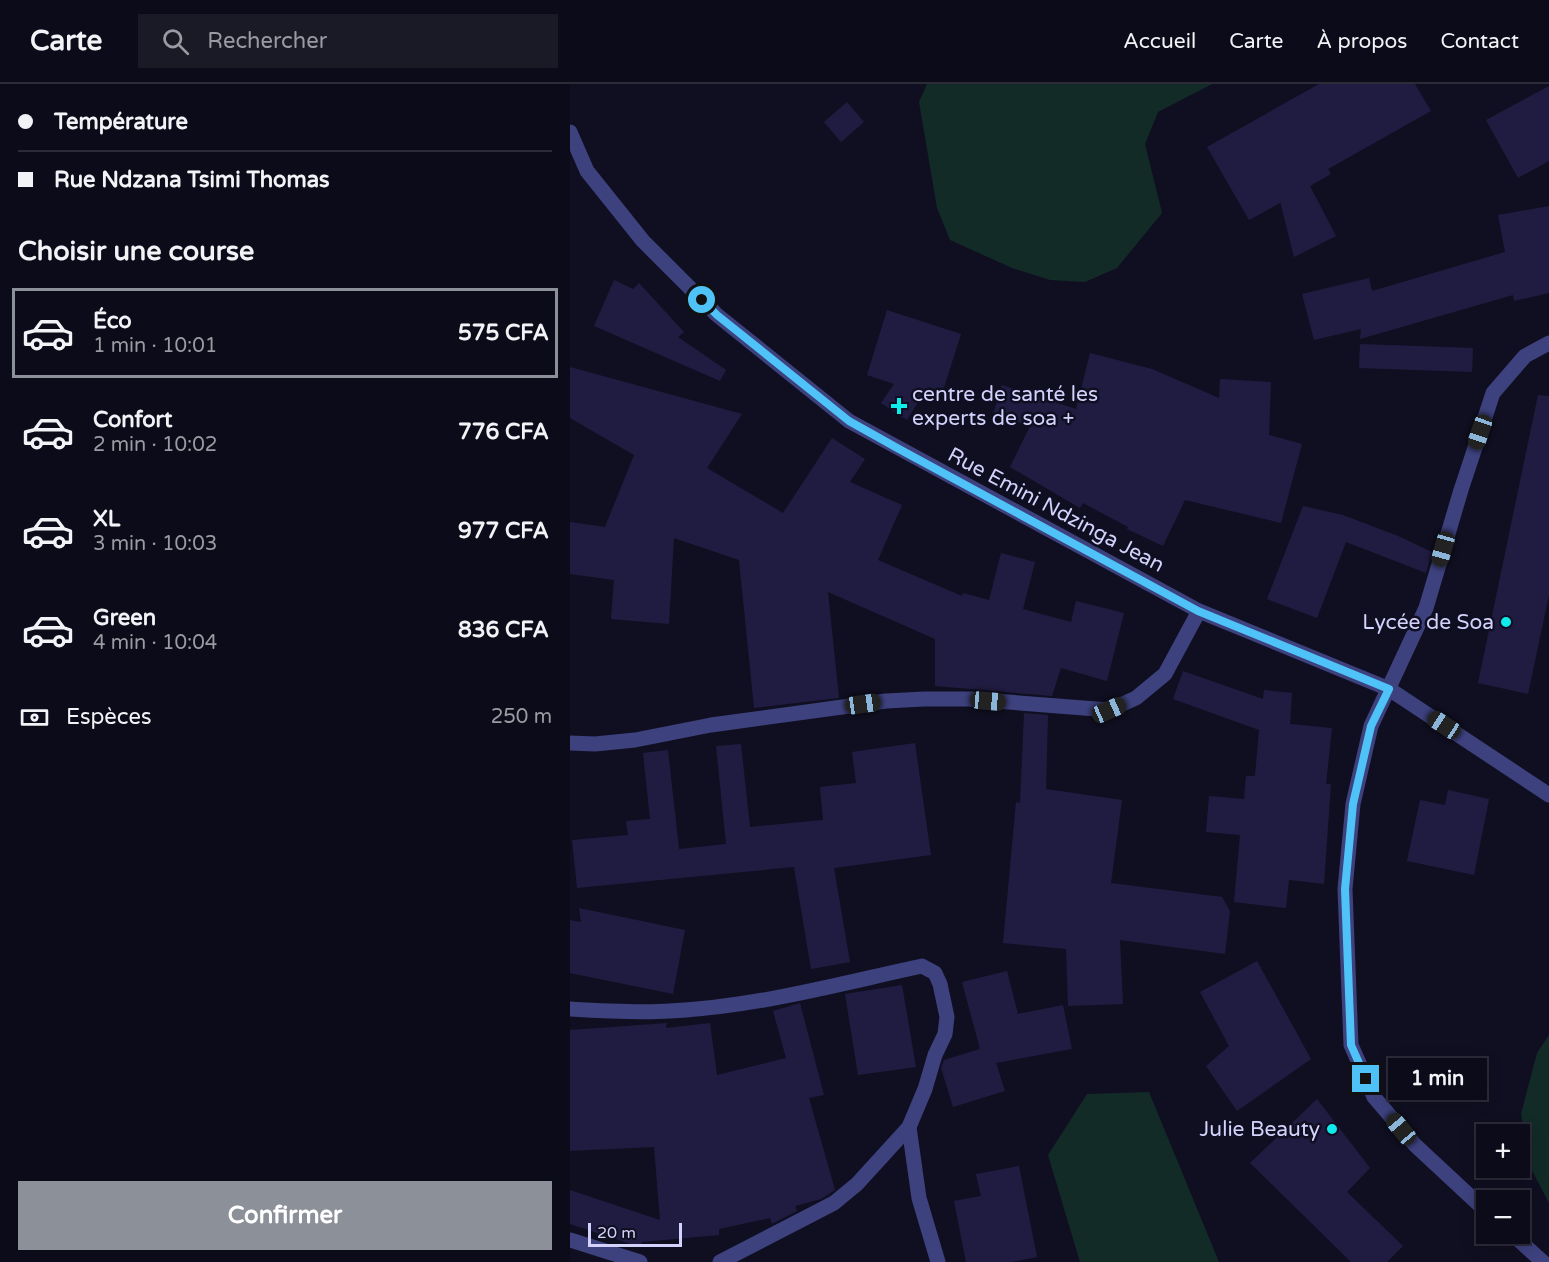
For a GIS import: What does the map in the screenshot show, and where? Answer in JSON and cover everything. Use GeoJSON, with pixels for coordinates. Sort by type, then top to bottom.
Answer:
{"type":"FeatureCollection","features":[{"type":"Feature","properties":{"kind":"street","name":"Rue Emini Ndzinga Jean"},"geometry":{"type":"LineString","coordinates":[[570,132],[587,171],[643,241],[717,315],[849,421],[1198,611],[1389,689],[1549,795]]}},
{"type":"Feature","properties":{"kind":"street"},"geometry":{"type":"LineString","coordinates":[[1476,1202],[1415,1145],[1374,1096],[1351,1045],[1345,889],[1353,804],[1371,726],[1426,608],[1493,393],[1525,356],[1549,343]]}},
{"type":"Feature","properties":{"kind":"street"},"geometry":{"type":"LineString","coordinates":[[570,743],[595,744],[635,740],[711,725],[886,701],[969,699],[1109,710],[1136,698],[1164,674],[1198,611]]}},
{"type":"Feature","properties":{"kind":"street"},"geometry":{"type":"LineString","coordinates":[[570,1009],[669,1011],[709,1008],[783,996],[922,966],[934,973],[940,984],[946,1017],[945,1034],[909,1127],[857,1184],[834,1203],[720,1262]]}},
{"type":"Feature","properties":{"kind":"street"},"geometry":{"type":"LineString","coordinates":[[909,1127],[920,1198],[938,1262]]}},
{"type":"Feature","properties":{"kind":"street"},"geometry":{"type":"LineString","coordinates":[[570,1240],[640,1262]]}},
{"type":"Feature","properties":{"kind":"street"},"geometry":{"type":"LineString","coordinates":[[1523,1244],[1543,1262]]}},
{"type":"Feature","properties":{"kind":"green space"},"geometry":{"type":"Polygon","coordinates":[[[927,84],[1212,84],[1158,112],[1145,144],[1162,213],[1117,268],[1085,282],[1050,280],[1012,268],[950,240],[937,208],[919,102],[927,84]]]}},
{"type":"Feature","properties":{"kind":"green space"},"geometry":{"type":"Polygon","coordinates":[[[1549,1035],[1549,1203],[1530,1167],[1530,1124],[1523,1124],[1521,1114],[1537,1053],[1549,1035]]]}},
{"type":"Feature","properties":{"kind":"green space"},"geometry":{"type":"Polygon","coordinates":[[[1149,1092],[1219,1262],[1080,1262],[1048,1155],[1087,1094],[1149,1092]]]}},
{"type":"Feature","properties":{"kind":"building"},"geometry":{"type":"Polygon","coordinates":[[[1319,84],[1415,84],[1431,111],[1328,169],[1331,174],[1310,186],[1336,236],[1294,257],[1280,201],[1249,220],[1207,147],[1319,84]]]}},
{"type":"Feature","properties":{"kind":"building"},"geometry":{"type":"Polygon","coordinates":[[[1549,86],[1549,161],[1518,178],[1486,120],[1549,86]]]}},
{"type":"Feature","properties":{"kind":"building"},"geometry":{"type":"Polygon","coordinates":[[[847,102],[864,122],[841,142],[824,122],[847,102]]]}},
{"type":"Feature","properties":{"kind":"building"},"geometry":{"type":"Polygon","coordinates":[[[1549,206],[1549,293],[1514,301],[1513,295],[1360,339],[1361,329],[1314,340],[1302,294],[1369,278],[1372,291],[1505,252],[1498,215],[1549,206]]]}},
{"type":"Feature","properties":{"kind":"building"},"geometry":{"type":"Polygon","coordinates":[[[614,280],[633,289],[639,283],[684,332],[678,337],[726,370],[720,381],[594,326],[614,280]]]}},
{"type":"Feature","properties":{"kind":"building"},"geometry":{"type":"Polygon","coordinates":[[[887,310],[961,334],[942,394],[926,389],[907,420],[881,403],[894,384],[867,375],[887,310]]]}},
{"type":"Feature","properties":{"kind":"building"},"geometry":{"type":"Polygon","coordinates":[[[1360,344],[1473,348],[1472,372],[1359,368],[1360,344]]]}},
{"type":"Feature","properties":{"kind":"building"},"geometry":{"type":"Polygon","coordinates":[[[1090,353],[1152,369],[1219,398],[1220,379],[1271,382],[1269,435],[1302,444],[1281,523],[1185,500],[1163,546],[1127,529],[1128,527],[1083,503],[1080,508],[1010,467],[1030,426],[993,414],[1002,385],[1076,409],[1090,353]]]}},
{"type":"Feature","properties":{"kind":"building"},"geometry":{"type":"Polygon","coordinates":[[[570,367],[742,414],[707,468],[783,513],[832,438],[865,459],[850,482],[902,505],[878,560],[962,596],[963,593],[989,600],[1001,553],[1035,562],[1023,609],[1071,622],[1076,601],[1124,613],[1107,681],[1061,668],[1052,696],[935,686],[935,639],[828,592],[839,698],[754,708],[739,560],[674,538],[669,624],[611,619],[614,580],[570,574],[570,522],[605,527],[634,455],[570,418],[570,367]]]}},
{"type":"Feature","properties":{"kind":"building","name":"Lycée de Soa"},"geometry":{"type":"Polygon","coordinates":[[[1538,395],[1549,396],[1549,595],[1528,694],[1478,683],[1538,395]]]}},
{"type":"Feature","properties":{"kind":"building"},"geometry":{"type":"Polygon","coordinates":[[[1303,506],[1343,515],[1432,552],[1426,573],[1346,542],[1317,618],[1267,599],[1303,506]]]}},
{"type":"Feature","properties":{"kind":"building"},"geometry":{"type":"Polygon","coordinates":[[[1183,671],[1263,699],[1264,690],[1292,693],[1290,724],[1332,728],[1326,784],[1331,784],[1324,884],[1289,880],[1286,908],[1234,902],[1240,835],[1206,832],[1209,796],[1244,799],[1246,776],[1255,776],[1259,730],[1173,699],[1183,671]]]}},
{"type":"Feature","properties":{"kind":"building"},"geometry":{"type":"Polygon","coordinates":[[[1024,713],[1048,715],[1046,789],[1122,800],[1111,883],[1222,897],[1230,911],[1225,954],[1120,940],[1123,1004],[1068,1006],[1066,949],[1003,943],[1016,802],[1020,803],[1024,713]]]}},
{"type":"Feature","properties":{"kind":"building"},"geometry":{"type":"Polygon","coordinates":[[[915,743],[931,855],[834,868],[850,962],[811,969],[794,867],[577,888],[572,840],[628,835],[626,821],[650,819],[643,753],[668,750],[679,849],[726,844],[716,746],[741,744],[750,827],[823,820],[820,787],[856,783],[852,752],[915,743]]]}},
{"type":"Feature","properties":{"kind":"building"},"geometry":{"type":"Polygon","coordinates":[[[1448,790],[1489,799],[1474,875],[1407,861],[1420,800],[1445,805],[1448,790]]]}},
{"type":"Feature","properties":{"kind":"building"},"geometry":{"type":"Polygon","coordinates":[[[579,908],[685,930],[673,994],[570,973],[570,920],[581,922],[579,908]]]}},
{"type":"Feature","properties":{"kind":"building"},"geometry":{"type":"Polygon","coordinates":[[[1257,961],[1311,1059],[1237,1111],[1206,1066],[1229,1046],[1200,992],[1257,961]]]}},
{"type":"Feature","properties":{"kind":"building"},"geometry":{"type":"Polygon","coordinates":[[[1007,971],[1018,1014],[1063,1005],[1072,1049],[996,1063],[1005,1091],[953,1107],[941,1068],[944,1060],[980,1049],[962,982],[1007,971]]]}},
{"type":"Feature","properties":{"kind":"building"},"geometry":{"type":"Polygon","coordinates":[[[902,985],[916,1067],[858,1075],[845,994],[902,985]]]}},
{"type":"Feature","properties":{"kind":"building"},"geometry":{"type":"Polygon","coordinates":[[[800,1003],[824,1095],[809,1098],[835,1190],[821,1199],[795,1206],[797,1211],[772,1224],[770,1218],[719,1229],[719,1235],[642,1242],[640,1247],[570,1224],[570,1190],[660,1220],[654,1147],[570,1151],[570,1030],[667,1023],[666,1028],[710,1023],[717,1075],[786,1058],[773,1011],[800,1003]]]}},
{"type":"Feature","properties":{"kind":"building"},"geometry":{"type":"Polygon","coordinates":[[[1317,1099],[1370,1168],[1347,1192],[1403,1246],[1387,1262],[1351,1262],[1250,1163],[1317,1099]]]}},
{"type":"Feature","properties":{"kind":"building"},"geometry":{"type":"Polygon","coordinates":[[[1019,1166],[1037,1257],[1012,1262],[966,1262],[954,1201],[981,1196],[976,1174],[1019,1166]]]}},
{"type":"Feature","properties":{"kind":"place","name":"centre de santé les experts de soa +"},"geometry":{"type":"Point","coordinates":[899,406]}},
{"type":"Feature","properties":{"kind":"place","name":"Lycée de Soa"},"geometry":{"type":"Point","coordinates":[1506,622]}},
{"type":"Feature","properties":{"kind":"place","name":"Julie Beauty"},"geometry":{"type":"Point","coordinates":[1332,1129]}},
{"type":"Feature","properties":{"kind":"route"},"geometry":{"type":"LineString","coordinates":[[702,300],[717,315],[849,421],[1198,611],[1389,689],[1371,726],[1353,804],[1345,889],[1351,1045],[1366,1079]]}}]}
